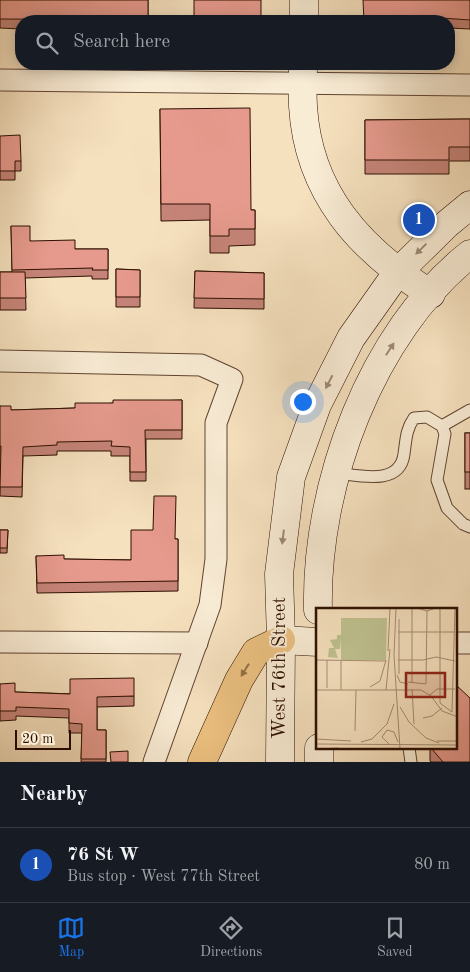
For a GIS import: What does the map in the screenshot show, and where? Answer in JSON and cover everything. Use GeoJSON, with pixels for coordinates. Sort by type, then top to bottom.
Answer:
{"type":"FeatureCollection","features":[{"type":"Feature","properties":{"kind":"highway"},"geometry":{"type":"LineString","coordinates":[[202,762],[239,680],[256,652],[282,640]]}},
{"type":"Feature","properties":{"kind":"highway"},"geometry":{"type":"LineString","coordinates":[[216,762],[219,726]]}},
{"type":"Feature","properties":{"kind":"street"},"geometry":{"type":"LineString","coordinates":[[304,0],[304,15]]}},
{"type":"Feature","properties":{"kind":"street"},"geometry":{"type":"LineString","coordinates":[[0,80],[303,74],[470,85]]}},
{"type":"Feature","properties":{"kind":"street"},"geometry":{"type":"LineString","coordinates":[[303,74],[303,105],[310,150],[325,189],[334,205],[360,240],[397,273],[430,294]]}},
{"type":"Feature","properties":{"kind":"street","name":"West 76th Street"},"geometry":{"type":"LineString","coordinates":[[280,762],[282,640],[279,574],[291,477],[317,405],[351,338],[397,273],[447,224],[470,205]]}},
{"type":"Feature","properties":{"kind":"street"},"geometry":{"type":"LineString","coordinates":[[318,599],[324,530],[334,472],[354,418],[381,362],[407,323],[455,266],[470,254]]}},
{"type":"Feature","properties":{"kind":"street"},"geometry":{"type":"LineString","coordinates":[[0,361],[201,365],[232,379],[216,423],[217,545],[214,584],[210,605],[154,762]]}},
{"type":"Feature","properties":{"kind":"street"},"geometry":{"type":"LineString","coordinates":[[282,640],[316,642]]}},
{"type":"Feature","properties":{"kind":"street"},"geometry":{"type":"LineString","coordinates":[[0,642],[197,643]]}},
{"type":"Feature","properties":{"kind":"lane"},"geometry":{"type":"LineString","coordinates":[[442,426],[470,410]]}},
{"type":"Feature","properties":{"kind":"lane"},"geometry":{"type":"LineString","coordinates":[[334,472],[381,478],[399,468],[403,462],[407,428],[414,418],[427,417],[442,426],[445,434],[437,480],[447,508],[463,524],[470,527]]}},
{"type":"Feature","properties":{"kind":"building"},"geometry":{"type":"Polygon","coordinates":[[[0,0],[148,0],[148,15],[15,15],[15,19],[0,19],[0,0]]]}},
{"type":"Feature","properties":{"kind":"building"},"geometry":{"type":"Polygon","coordinates":[[[194,0],[261,0],[261,15],[194,15],[194,0]]]}},
{"type":"Feature","properties":{"kind":"building"},"geometry":{"type":"Polygon","coordinates":[[[363,0],[470,0],[470,20],[455,19],[455,15],[364,15],[363,0]]]}},
{"type":"Feature","properties":{"kind":"building"},"geometry":{"type":"Polygon","coordinates":[[[250,108],[251,210],[255,210],[255,229],[229,229],[229,236],[210,236],[210,204],[161,204],[160,109],[250,108]]]}},
{"type":"Feature","properties":{"kind":"building"},"geometry":{"type":"Polygon","coordinates":[[[470,119],[470,147],[449,147],[449,160],[365,160],[365,120],[470,119]]]}},
{"type":"Feature","properties":{"kind":"building"},"geometry":{"type":"Polygon","coordinates":[[[20,135],[21,161],[15,161],[15,171],[0,171],[0,136],[20,135]]]}},
{"type":"Feature","properties":{"kind":"building"},"geometry":{"type":"Polygon","coordinates":[[[11,226],[30,226],[30,241],[75,240],[75,249],[108,249],[108,270],[92,270],[93,268],[12,270],[11,226]]]}},
{"type":"Feature","properties":{"kind":"building"},"geometry":{"type":"Polygon","coordinates":[[[116,269],[140,270],[140,297],[116,297],[116,269]]]}},
{"type":"Feature","properties":{"kind":"building"},"geometry":{"type":"Polygon","coordinates":[[[195,271],[264,273],[264,299],[194,298],[195,271]]]}},
{"type":"Feature","properties":{"kind":"building"},"geometry":{"type":"Polygon","coordinates":[[[0,272],[25,272],[26,298],[0,298],[0,272]]]}},
{"type":"Feature","properties":{"kind":"building"},"geometry":{"type":"Polygon","coordinates":[[[113,400],[182,400],[182,430],[145,430],[146,472],[130,472],[130,447],[111,446],[112,441],[57,442],[57,445],[23,447],[22,487],[0,487],[0,406],[11,406],[11,410],[75,408],[75,403],[113,403],[113,400]]]}},
{"type":"Feature","properties":{"kind":"building"},"geometry":{"type":"Polygon","coordinates":[[[465,433],[470,433],[470,472],[465,472],[465,433]]]}},
{"type":"Feature","properties":{"kind":"building"},"geometry":{"type":"Polygon","coordinates":[[[154,496],[176,496],[175,539],[178,539],[178,581],[37,583],[36,556],[64,555],[64,559],[131,560],[131,530],[153,530],[154,496]]]}},
{"type":"Feature","properties":{"kind":"building"},"geometry":{"type":"Polygon","coordinates":[[[0,530],[8,530],[7,548],[0,548],[0,530]]]}},
{"type":"Feature","properties":{"kind":"building"},"geometry":{"type":"Polygon","coordinates":[[[134,678],[134,696],[97,697],[97,730],[106,730],[106,759],[81,759],[82,724],[69,723],[69,709],[16,707],[16,711],[0,711],[0,684],[15,683],[15,692],[70,694],[70,679],[134,678]]]}},
{"type":"Feature","properties":{"kind":"building"},"geometry":{"type":"Polygon","coordinates":[[[458,687],[470,698],[470,762],[443,762],[433,750],[458,750],[458,687]]]}},
{"type":"Feature","properties":{"kind":"building"},"geometry":{"type":"Polygon","coordinates":[[[128,751],[128,762],[111,762],[110,752],[128,751]]]}},
{"type":"Feature","properties":{"kind":"place","name":"76 St W"},"geometry":{"type":"Point","coordinates":[419,220]}}]}
